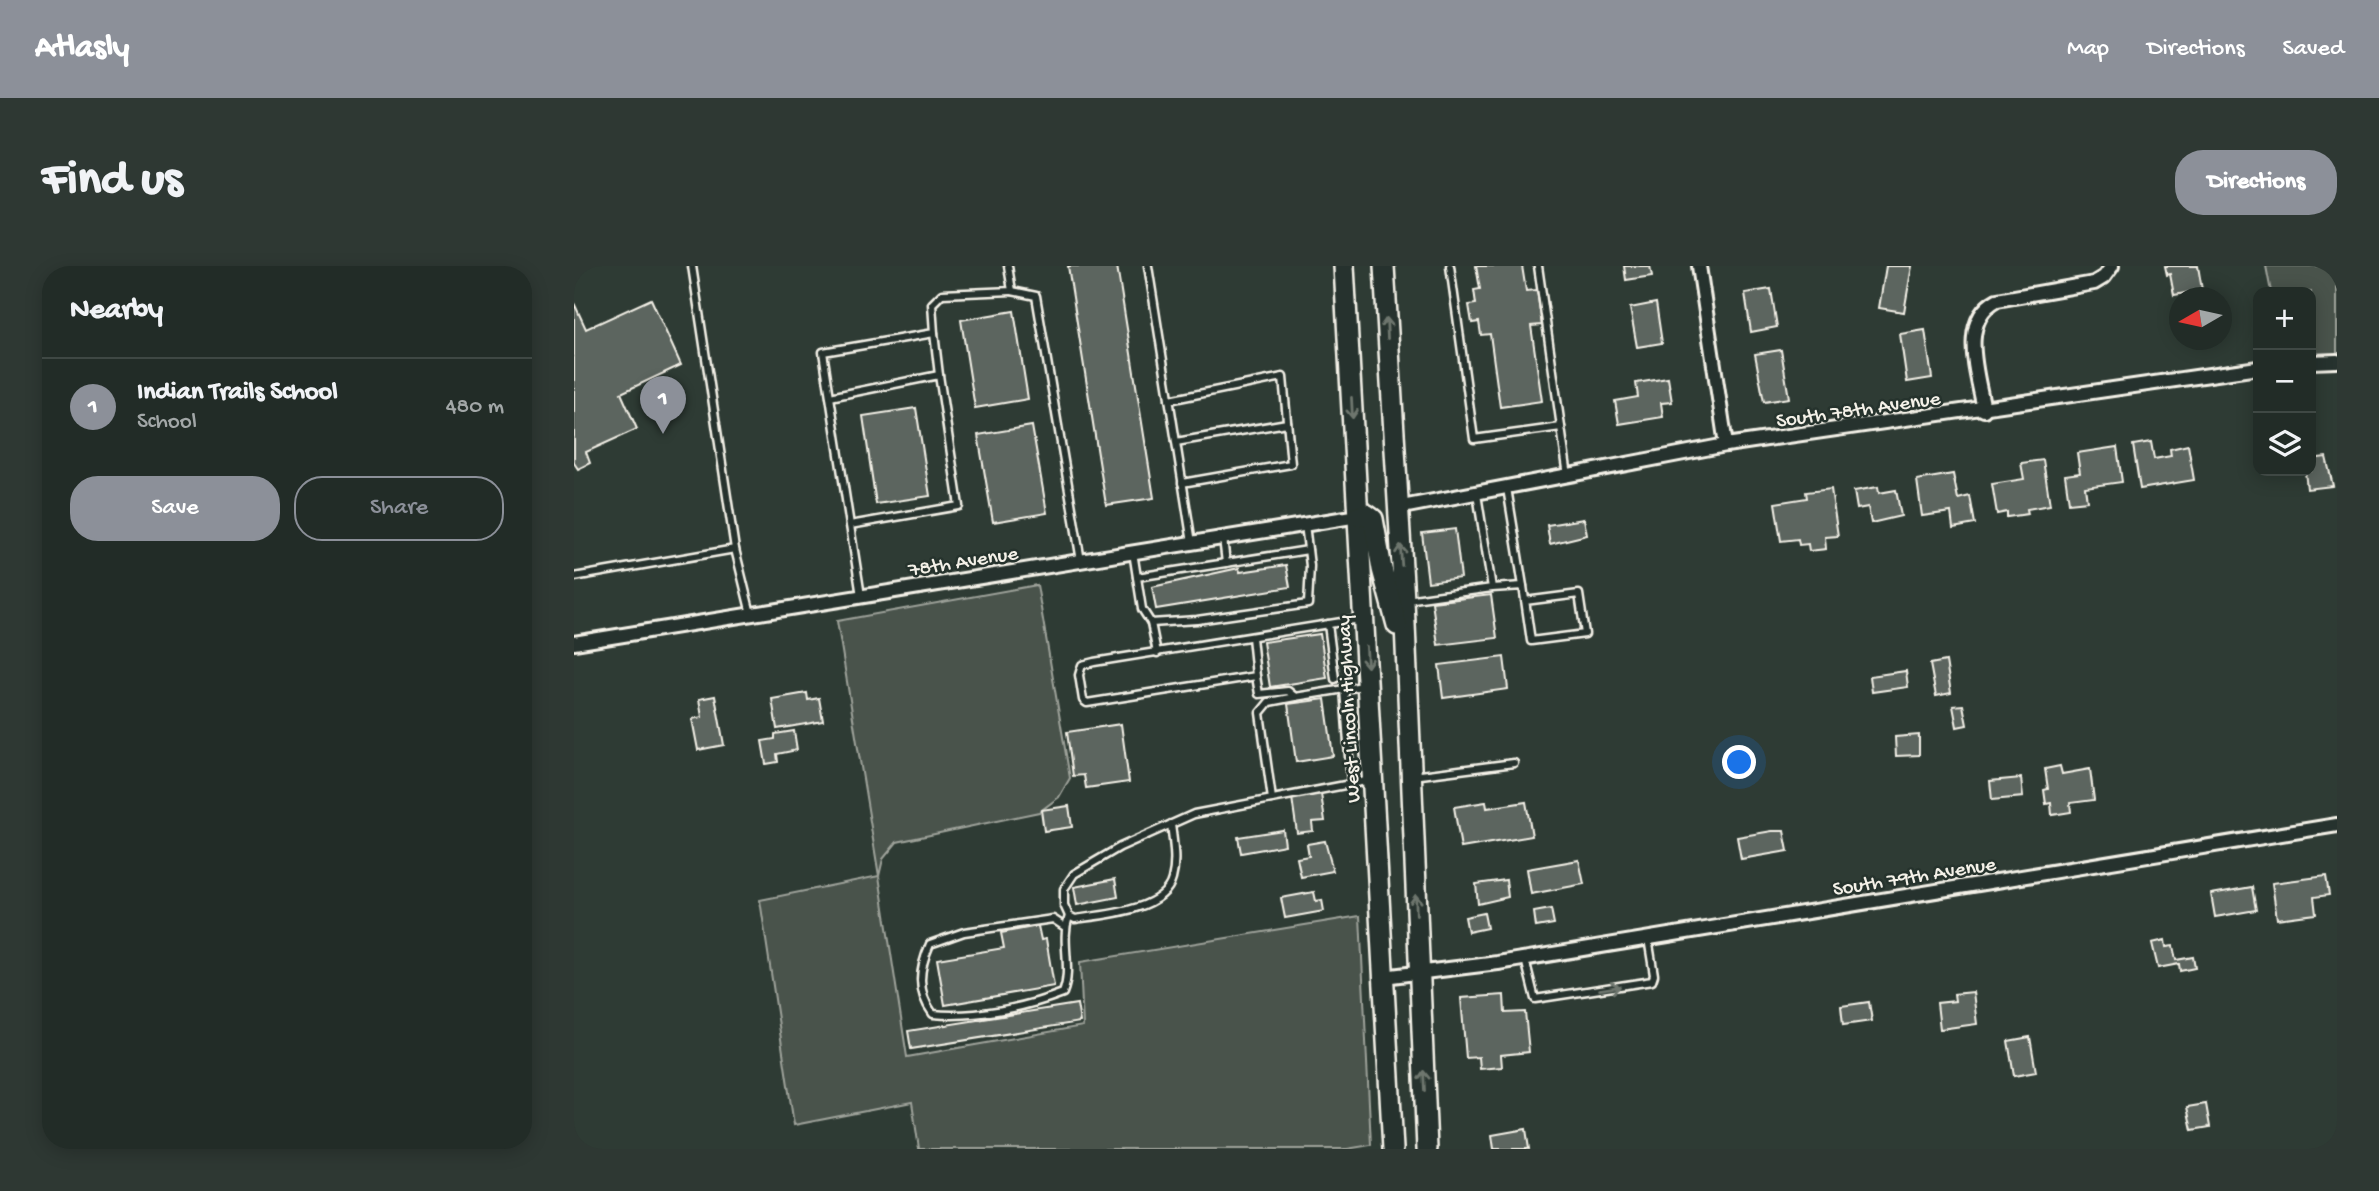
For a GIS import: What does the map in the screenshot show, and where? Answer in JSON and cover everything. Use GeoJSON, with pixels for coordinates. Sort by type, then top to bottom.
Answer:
{"type":"FeatureCollection","features":[{"type":"Feature","properties":{"kind":"main road","name":"West Lincoln Highway"},"geometry":{"type":"LineString","coordinates":[[1344,266],[1393,1149]]}},
{"type":"Feature","properties":{"kind":"main road"},"geometry":{"type":"LineString","coordinates":[[1384,266],[1404,600],[1427,1149]]}},
{"type":"Feature","properties":{"kind":"main road"},"geometry":{"type":"LineString","coordinates":[[1358,516],[1366,514],[1373,519],[1381,569],[1406,659]]}},
{"type":"Feature","properties":{"kind":"street"},"geometry":{"type":"LineString","coordinates":[[1699,266],[1726,445]]}},
{"type":"Feature","properties":{"kind":"street"},"geometry":{"type":"LineString","coordinates":[[1983,410],[1973,337],[1976,320],[1984,309],[1997,300],[2094,283],[2104,277],[2112,266]]}},
{"type":"Feature","properties":{"kind":"street"},"geometry":{"type":"LineString","coordinates":[[2316,362],[2337,361]]}},
{"type":"Feature","properties":{"kind":"street","name":"South 78th Avenue"},"geometry":{"type":"LineString","coordinates":[[1471,495],[1726,445],[1983,410],[2253,369]]}},
{"type":"Feature","properties":{"kind":"street"},"geometry":{"type":"LineString","coordinates":[[1397,508],[1471,495]]}},
{"type":"Feature","properties":{"kind":"street","name":"78th Avenue"},"geometry":{"type":"LineString","coordinates":[[574,643],[1358,516]]}},
{"type":"Feature","properties":{"kind":"street","name":"South 79th Avenue"},"geometry":{"type":"LineString","coordinates":[[1383,977],[1525,959],[2337,825]]}},
{"type":"Feature","properties":{"kind":"lane"},"geometry":{"type":"LineString","coordinates":[[692,266],[736,549],[751,614]]}},
{"type":"Feature","properties":{"kind":"lane"},"geometry":{"type":"LineString","coordinates":[[1008,266],[1012,291]]}},
{"type":"Feature","properties":{"kind":"lane"},"geometry":{"type":"LineString","coordinates":[[1148,266],[1192,543]]}},
{"type":"Feature","properties":{"kind":"lane"},"geometry":{"type":"LineString","coordinates":[[1450,266],[1474,439],[1561,427]]}},
{"type":"Feature","properties":{"kind":"lane"},"geometry":{"type":"LineString","coordinates":[[1538,266],[1568,476]]}},
{"type":"Feature","properties":{"kind":"lane"},"geometry":{"type":"LineString","coordinates":[[850,525],[959,506],[939,375],[932,304],[942,294],[1012,291],[1036,296],[1081,561]]}},
{"type":"Feature","properties":{"kind":"lane"},"geometry":{"type":"LineString","coordinates":[[861,596],[823,352],[934,333]]}},
{"type":"Feature","properties":{"kind":"lane"},"geometry":{"type":"LineString","coordinates":[[830,397],[939,375]]}},
{"type":"Feature","properties":{"kind":"lane"},"geometry":{"type":"LineString","coordinates":[[1169,400],[1283,377],[1290,464],[1182,483]]}},
{"type":"Feature","properties":{"kind":"lane"},"geometry":{"type":"LineString","coordinates":[[1176,442],[1287,423]]}},
{"type":"Feature","properties":{"kind":"lane"},"geometry":{"type":"LineString","coordinates":[[1507,488],[1531,641],[1585,634],[1579,594],[1525,601]]}},
{"type":"Feature","properties":{"kind":"lane"},"geometry":{"type":"LineString","coordinates":[[1471,495],[1492,587]]}},
{"type":"Feature","properties":{"kind":"lane"},"geometry":{"type":"LineString","coordinates":[[1151,623],[1197,620],[1308,604],[1305,524]]}},
{"type":"Feature","properties":{"kind":"lane"},"geometry":{"type":"LineString","coordinates":[[1223,538],[1226,563]]}},
{"type":"Feature","properties":{"kind":"lane"},"geometry":{"type":"LineString","coordinates":[[574,577],[736,549]]}},
{"type":"Feature","properties":{"kind":"lane"},"geometry":{"type":"LineString","coordinates":[[1137,577],[1308,550]]}},
{"type":"Feature","properties":{"kind":"lane"},"geometry":{"type":"LineString","coordinates":[[1133,552],[1142,609],[1151,623],[1157,653]]}},
{"type":"Feature","properties":{"kind":"lane"},"geometry":{"type":"LineString","coordinates":[[1404,600],[1492,587],[1523,586]]}},
{"type":"Feature","properties":{"kind":"lane"},"geometry":{"type":"LineString","coordinates":[[1256,676],[1087,703],[1083,699],[1079,675],[1082,665],[1365,618]]}},
{"type":"Feature","properties":{"kind":"lane"},"geometry":{"type":"LineString","coordinates":[[1328,624],[1335,679]]}},
{"type":"Feature","properties":{"kind":"lane"},"geometry":{"type":"LineString","coordinates":[[1251,637],[1259,694],[1288,691],[1295,697]]}},
{"type":"Feature","properties":{"kind":"lane"},"geometry":{"type":"LineString","coordinates":[[1272,799],[1260,713],[1269,702],[1368,685]]}},
{"type":"Feature","properties":{"kind":"lane"},"geometry":{"type":"LineString","coordinates":[[1344,689],[1351,784]]}},
{"type":"Feature","properties":{"kind":"lane"},"geometry":{"type":"LineString","coordinates":[[1411,777],[1514,763]]}},
{"type":"Feature","properties":{"kind":"lane"},"geometry":{"type":"LineString","coordinates":[[1171,824],[1175,865],[1172,883],[1165,893],[1141,908],[1075,919],[1069,916],[1064,905],[1064,889],[1074,874],[1120,846],[1194,814],[1373,780]]}},
{"type":"Feature","properties":{"kind":"lane"},"geometry":{"type":"LineString","coordinates":[[1065,927],[1053,919],[964,932],[930,944],[921,964],[920,985],[925,1003],[933,1014],[951,1016],[1040,1002],[1063,993],[1069,966],[1065,927],[1069,916]]}},
{"type":"Feature","properties":{"kind":"lane"},"geometry":{"type":"LineString","coordinates":[[1525,959],[1535,999],[1568,995],[1652,981],[1654,975],[1648,939]]}},
{"type":"Feature","properties":{"kind":"shaded area"},"geometry":{"type":"Polygon","coordinates":[[[2266,266],[2337,266],[2337,355],[2316,354],[2316,287],[2270,287],[2266,266]]]}},
{"type":"Feature","properties":{"kind":"shaded area"},"geometry":{"type":"Polygon","coordinates":[[[1037,585],[1070,778],[1059,797],[1039,812],[897,842],[883,859],[879,876],[837,621],[1037,585]]]}},
{"type":"Feature","properties":{"kind":"shaded area"},"geometry":{"type":"Polygon","coordinates":[[[879,876],[907,1057],[1083,1026],[1080,962],[1360,916],[1371,1145],[1347,1149],[919,1149],[912,1102],[794,1125],[760,900],[879,876]]]}},
{"type":"Feature","properties":{"kind":"building"},"geometry":{"type":"Polygon","coordinates":[[[1068,266],[1117,266],[1154,498],[1106,505],[1068,266]]]}},
{"type":"Feature","properties":{"kind":"building"},"geometry":{"type":"Polygon","coordinates":[[[1476,266],[1522,266],[1526,291],[1537,290],[1542,325],[1531,326],[1542,401],[1500,407],[1490,334],[1481,335],[1479,322],[1472,323],[1469,305],[1476,304],[1474,290],[1480,289],[1476,266]]]}},
{"type":"Feature","properties":{"kind":"building"},"geometry":{"type":"Polygon","coordinates":[[[1624,266],[1650,266],[1652,276],[1626,280],[1624,266]]]}},
{"type":"Feature","properties":{"kind":"building"},"geometry":{"type":"Polygon","coordinates":[[[1886,266],[1912,266],[1904,312],[1879,308],[1886,266]]]}},
{"type":"Feature","properties":{"kind":"building"},"geometry":{"type":"Polygon","coordinates":[[[2165,266],[2198,266],[2202,287],[2172,287],[2170,274],[2167,275],[2165,266]]]}},
{"type":"Feature","properties":{"kind":"building"},"geometry":{"type":"Polygon","coordinates":[[[1771,289],[1777,327],[1751,332],[1745,293],[1771,289]]]}},
{"type":"Feature","properties":{"kind":"building"},"geometry":{"type":"Polygon","coordinates":[[[651,299],[681,365],[621,393],[637,429],[586,452],[590,463],[578,469],[574,463],[574,303],[586,329],[651,299]]]}},
{"type":"Feature","properties":{"kind":"building"},"geometry":{"type":"Polygon","coordinates":[[[1656,303],[1662,343],[1637,347],[1630,308],[1656,303]]]}},
{"type":"Feature","properties":{"kind":"building"},"geometry":{"type":"Polygon","coordinates":[[[1014,311],[1028,399],[975,408],[961,320],[1014,311]]]}},
{"type":"Feature","properties":{"kind":"building"},"geometry":{"type":"Polygon","coordinates":[[[1925,330],[1932,378],[1907,382],[1900,334],[1925,330]]]}},
{"type":"Feature","properties":{"kind":"building"},"geometry":{"type":"Polygon","coordinates":[[[1781,350],[1789,398],[1764,402],[1755,354],[1781,350]]]}},
{"type":"Feature","properties":{"kind":"building"},"geometry":{"type":"Polygon","coordinates":[[[1668,378],[1672,402],[1661,403],[1663,417],[1619,424],[1615,401],[1638,397],[1636,383],[1668,378]]]}},
{"type":"Feature","properties":{"kind":"building"},"geometry":{"type":"Polygon","coordinates":[[[916,408],[930,496],[876,504],[863,416],[916,408]]]}},
{"type":"Feature","properties":{"kind":"building"},"geometry":{"type":"Polygon","coordinates":[[[1032,426],[1047,513],[993,522],[978,435],[1032,426]]]}},
{"type":"Feature","properties":{"kind":"building"},"geometry":{"type":"Polygon","coordinates":[[[2151,442],[2154,459],[2171,456],[2170,449],[2188,445],[2194,480],[2140,489],[2133,445],[2151,442]]]}},
{"type":"Feature","properties":{"kind":"building"},"geometry":{"type":"Polygon","coordinates":[[[2117,447],[2122,482],[2085,487],[2087,501],[2069,503],[2065,475],[2080,473],[2077,453],[2117,447]]]}},
{"type":"Feature","properties":{"kind":"building"},"geometry":{"type":"Polygon","coordinates":[[[2326,457],[2333,486],[2307,489],[2306,476],[2316,476],[2316,458],[2326,457]]]}},
{"type":"Feature","properties":{"kind":"building"},"geometry":{"type":"Polygon","coordinates":[[[2043,460],[2050,505],[2027,509],[2028,514],[2007,517],[2007,512],[1997,514],[1992,484],[2024,479],[2021,463],[2043,460]]]}},
{"type":"Feature","properties":{"kind":"building"},"geometry":{"type":"Polygon","coordinates":[[[1953,474],[1958,499],[1970,496],[1975,524],[1953,528],[1951,512],[1922,516],[1917,480],[1953,474]]]}},
{"type":"Feature","properties":{"kind":"building"},"geometry":{"type":"Polygon","coordinates":[[[1878,487],[1879,493],[1896,490],[1901,516],[1871,523],[1868,507],[1857,509],[1854,491],[1878,487]]]}},
{"type":"Feature","properties":{"kind":"building"},"geometry":{"type":"Polygon","coordinates":[[[1831,489],[1838,536],[1825,537],[1826,549],[1809,551],[1808,544],[1799,545],[1798,539],[1781,541],[1775,503],[1807,498],[1806,492],[1831,489]]]}},
{"type":"Feature","properties":{"kind":"building"},"geometry":{"type":"Polygon","coordinates":[[[1584,519],[1587,535],[1550,544],[1547,525],[1584,519]]]}},
{"type":"Feature","properties":{"kind":"building"},"geometry":{"type":"Polygon","coordinates":[[[1455,529],[1461,578],[1428,582],[1422,533],[1455,529]]]}},
{"type":"Feature","properties":{"kind":"building"},"geometry":{"type":"Polygon","coordinates":[[[1286,565],[1290,587],[1156,609],[1152,587],[1239,568],[1240,572],[1286,565]]]}},
{"type":"Feature","properties":{"kind":"building"},"geometry":{"type":"Polygon","coordinates":[[[1491,595],[1497,638],[1438,645],[1432,602],[1491,595]]]}},
{"type":"Feature","properties":{"kind":"building"},"geometry":{"type":"Polygon","coordinates":[[[1320,634],[1327,678],[1270,687],[1263,642],[1320,634]]]}},
{"type":"Feature","properties":{"kind":"building"},"geometry":{"type":"Polygon","coordinates":[[[1504,657],[1508,689],[1443,698],[1439,665],[1504,657]]]}},
{"type":"Feature","properties":{"kind":"building"},"geometry":{"type":"Polygon","coordinates":[[[1946,661],[1951,693],[1936,696],[1930,664],[1946,661]]]}},
{"type":"Feature","properties":{"kind":"building"},"geometry":{"type":"Polygon","coordinates":[[[1906,671],[1908,687],[1872,692],[1870,676],[1906,671]]]}},
{"type":"Feature","properties":{"kind":"building"},"geometry":{"type":"Polygon","coordinates":[[[807,693],[808,700],[819,698],[823,721],[777,729],[772,699],[807,693]]]}},
{"type":"Feature","properties":{"kind":"building"},"geometry":{"type":"Polygon","coordinates":[[[715,696],[724,745],[698,750],[692,719],[702,717],[699,699],[715,696]]]}},
{"type":"Feature","properties":{"kind":"building"},"geometry":{"type":"Polygon","coordinates":[[[1325,699],[1333,756],[1296,762],[1288,704],[1325,699]]]}},
{"type":"Feature","properties":{"kind":"building"},"geometry":{"type":"Polygon","coordinates":[[[1963,705],[1967,725],[1957,727],[1953,706],[1963,705]]]}},
{"type":"Feature","properties":{"kind":"building"},"geometry":{"type":"Polygon","coordinates":[[[1121,724],[1129,782],[1086,788],[1084,775],[1073,776],[1067,732],[1121,724]]]}},
{"type":"Feature","properties":{"kind":"building"},"geometry":{"type":"Polygon","coordinates":[[[794,731],[797,750],[777,754],[778,762],[766,764],[762,741],[775,739],[775,734],[794,731]]]}},
{"type":"Feature","properties":{"kind":"building"},"geometry":{"type":"Polygon","coordinates":[[[1919,735],[1919,755],[1896,756],[1895,737],[1919,735]]]}},
{"type":"Feature","properties":{"kind":"building"},"geometry":{"type":"Polygon","coordinates":[[[2060,766],[2062,774],[2090,769],[2094,800],[2070,803],[2071,812],[2052,815],[2051,803],[2046,804],[2044,790],[2048,789],[2045,769],[2060,766]]]}},
{"type":"Feature","properties":{"kind":"building"},"geometry":{"type":"Polygon","coordinates":[[[2021,778],[2023,797],[1992,800],[1990,781],[2021,778]]]}},
{"type":"Feature","properties":{"kind":"building"},"geometry":{"type":"Polygon","coordinates":[[[1321,794],[1325,821],[1312,822],[1313,831],[1297,833],[1292,798],[1321,794]]]}},
{"type":"Feature","properties":{"kind":"building"},"geometry":{"type":"Polygon","coordinates":[[[1486,802],[1487,808],[1526,802],[1532,836],[1461,848],[1454,807],[1486,802]]]}},
{"type":"Feature","properties":{"kind":"building"},"geometry":{"type":"Polygon","coordinates":[[[1069,806],[1072,827],[1044,831],[1041,810],[1069,806]]]}},
{"type":"Feature","properties":{"kind":"building"},"geometry":{"type":"Polygon","coordinates":[[[1283,830],[1285,845],[1241,853],[1238,837],[1283,830]]]}},
{"type":"Feature","properties":{"kind":"building"},"geometry":{"type":"Polygon","coordinates":[[[1784,831],[1788,851],[1741,859],[1737,837],[1784,831]]]}},
{"type":"Feature","properties":{"kind":"building"},"geometry":{"type":"Polygon","coordinates":[[[1325,841],[1333,871],[1301,877],[1297,858],[1309,856],[1307,844],[1325,841]]]}},
{"type":"Feature","properties":{"kind":"building"},"geometry":{"type":"Polygon","coordinates":[[[1579,860],[1584,884],[1531,894],[1527,869],[1579,860]]]}},
{"type":"Feature","properties":{"kind":"building"},"geometry":{"type":"Polygon","coordinates":[[[2326,876],[2329,895],[2314,897],[2316,914],[2277,919],[2272,883],[2326,876]]]}},
{"type":"Feature","properties":{"kind":"building"},"geometry":{"type":"Polygon","coordinates":[[[1115,879],[1118,897],[1077,905],[1074,887],[1115,879]]]}},
{"type":"Feature","properties":{"kind":"building"},"geometry":{"type":"Polygon","coordinates":[[[1506,880],[1508,897],[1478,904],[1476,884],[1506,880]]]}},
{"type":"Feature","properties":{"kind":"building"},"geometry":{"type":"Polygon","coordinates":[[[2252,887],[2256,910],[2215,917],[2211,894],[2252,887]]]}},
{"type":"Feature","properties":{"kind":"building"},"geometry":{"type":"Polygon","coordinates":[[[1314,892],[1316,901],[1322,900],[1324,911],[1285,918],[1281,898],[1314,892]]]}},
{"type":"Feature","properties":{"kind":"building"},"geometry":{"type":"Polygon","coordinates":[[[1551,909],[1554,924],[1536,927],[1534,912],[1551,909]]]}},
{"type":"Feature","properties":{"kind":"building"},"geometry":{"type":"Polygon","coordinates":[[[1484,913],[1487,928],[1468,932],[1465,917],[1484,913]]]}},
{"type":"Feature","properties":{"kind":"building"},"geometry":{"type":"Polygon","coordinates":[[[1038,926],[1041,940],[1046,939],[1054,986],[945,1005],[937,959],[1004,948],[1001,933],[1038,926]]]}},
{"type":"Feature","properties":{"kind":"building"},"geometry":{"type":"Polygon","coordinates":[[[2165,940],[2166,947],[2173,946],[2176,960],[2193,957],[2195,968],[2180,971],[2179,964],[2158,968],[2152,943],[2165,940]]]}},
{"type":"Feature","properties":{"kind":"building"},"geometry":{"type":"Polygon","coordinates":[[[1973,992],[1977,1024],[1940,1029],[1937,1003],[1955,1001],[1954,994],[1973,992]]]}},
{"type":"Feature","properties":{"kind":"building"},"geometry":{"type":"Polygon","coordinates":[[[1504,995],[1505,1013],[1525,1012],[1529,1052],[1501,1055],[1502,1067],[1480,1069],[1479,1057],[1466,1058],[1461,998],[1504,995]]]}},
{"type":"Feature","properties":{"kind":"building"},"geometry":{"type":"Polygon","coordinates":[[[1869,1002],[1872,1021],[1843,1025],[1841,1006],[1869,1002]]]}},
{"type":"Feature","properties":{"kind":"building"},"geometry":{"type":"Polygon","coordinates":[[[1077,1004],[1080,1022],[911,1049],[908,1031],[1077,1004]]]}},
{"type":"Feature","properties":{"kind":"building"},"geometry":{"type":"Polygon","coordinates":[[[2030,1037],[2036,1072],[2014,1076],[2008,1041],[2030,1037]]]}},
{"type":"Feature","properties":{"kind":"building"},"geometry":{"type":"Polygon","coordinates":[[[2206,1104],[2210,1127],[2192,1130],[2187,1107],[2206,1104]]]}},
{"type":"Feature","properties":{"kind":"building"},"geometry":{"type":"Polygon","coordinates":[[[1526,1129],[1529,1149],[1494,1149],[1492,1135],[1526,1129]]]}},
{"type":"Feature","properties":{"kind":"place","name":"Indian Trails School"},"geometry":{"type":"Point","coordinates":[663,434]}}]}
